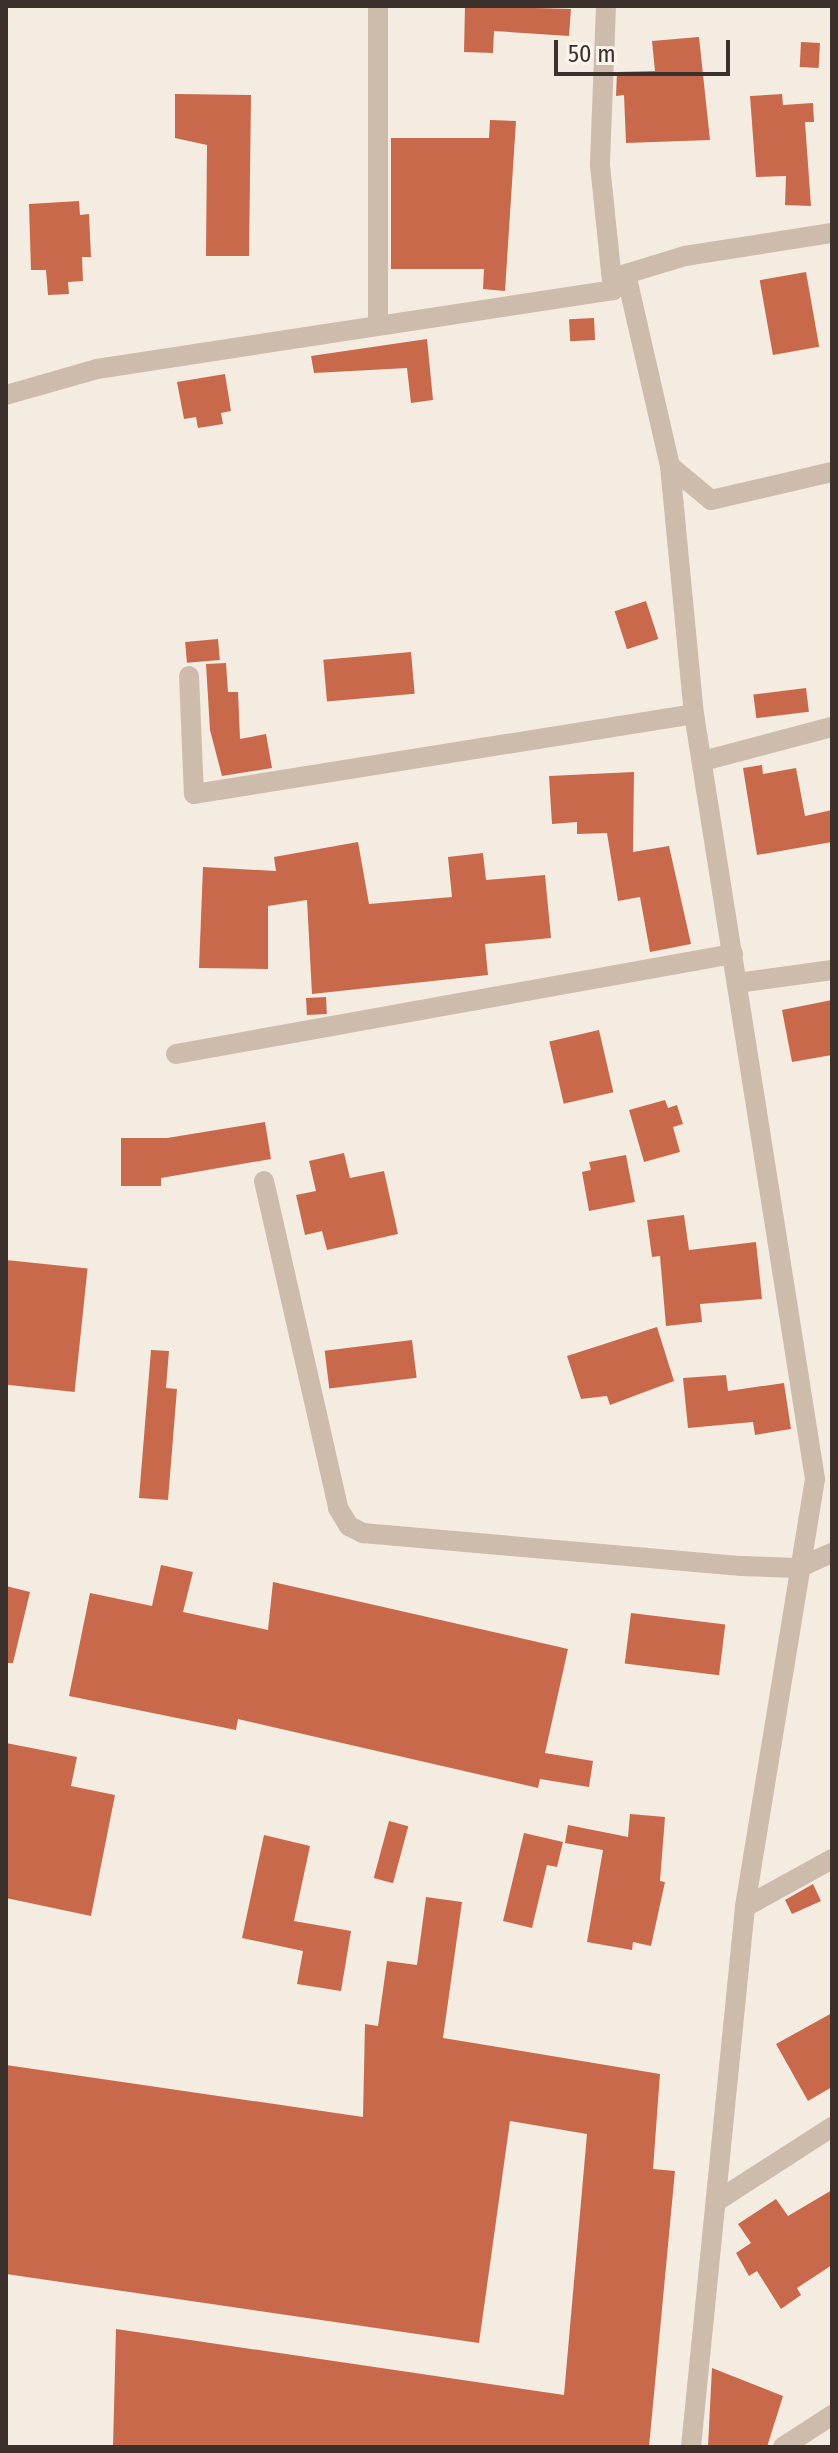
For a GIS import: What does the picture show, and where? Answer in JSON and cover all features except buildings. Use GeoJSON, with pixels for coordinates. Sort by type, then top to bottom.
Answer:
{"type":"FeatureCollection","features":[{"type":"Feature","properties":{"kind":"street"},"geometry":{"type":"LineString","coordinates":[[378,6],[378,325]]}},
{"type":"Feature","properties":{"kind":"street"},"geometry":{"type":"LineString","coordinates":[[606,6],[600,165],[619,282],[670,466],[694,714],[815,1479],[798,1568],[745,1907],[691,2447]]}},
{"type":"Feature","properties":{"kind":"street"},"geometry":{"type":"LineString","coordinates":[[6,395],[97,369],[378,325],[619,282],[685,256],[832,233]]}},
{"type":"Feature","properties":{"kind":"street"},"geometry":{"type":"LineString","coordinates":[[670,466],[711,500],[832,472]]}},
{"type":"Feature","properties":{"kind":"street"},"geometry":{"type":"LineString","coordinates":[[189,676],[194,794],[694,714]]}},
{"type":"Feature","properties":{"kind":"street"},"geometry":{"type":"LineString","coordinates":[[703,761],[832,727]]}},
{"type":"Feature","properties":{"kind":"street"},"geometry":{"type":"LineString","coordinates":[[176,1054],[733,954]]}},
{"type":"Feature","properties":{"kind":"street"},"geometry":{"type":"LineString","coordinates":[[737,983],[832,970]]}},
{"type":"Feature","properties":{"kind":"street"},"geometry":{"type":"LineString","coordinates":[[264,1181],[338,1508],[349,1526],[363,1533],[566,1552],[798,1568],[832,1553]]}},
{"type":"Feature","properties":{"kind":"street"},"geometry":{"type":"LineString","coordinates":[[745,1907],[832,1859]]}},
{"type":"Feature","properties":{"kind":"street"},"geometry":{"type":"LineString","coordinates":[[717,2201],[832,2127]]}},
{"type":"Feature","properties":{"kind":"street"},"geometry":{"type":"LineString","coordinates":[[783,2447],[832,2415]]}}]}
